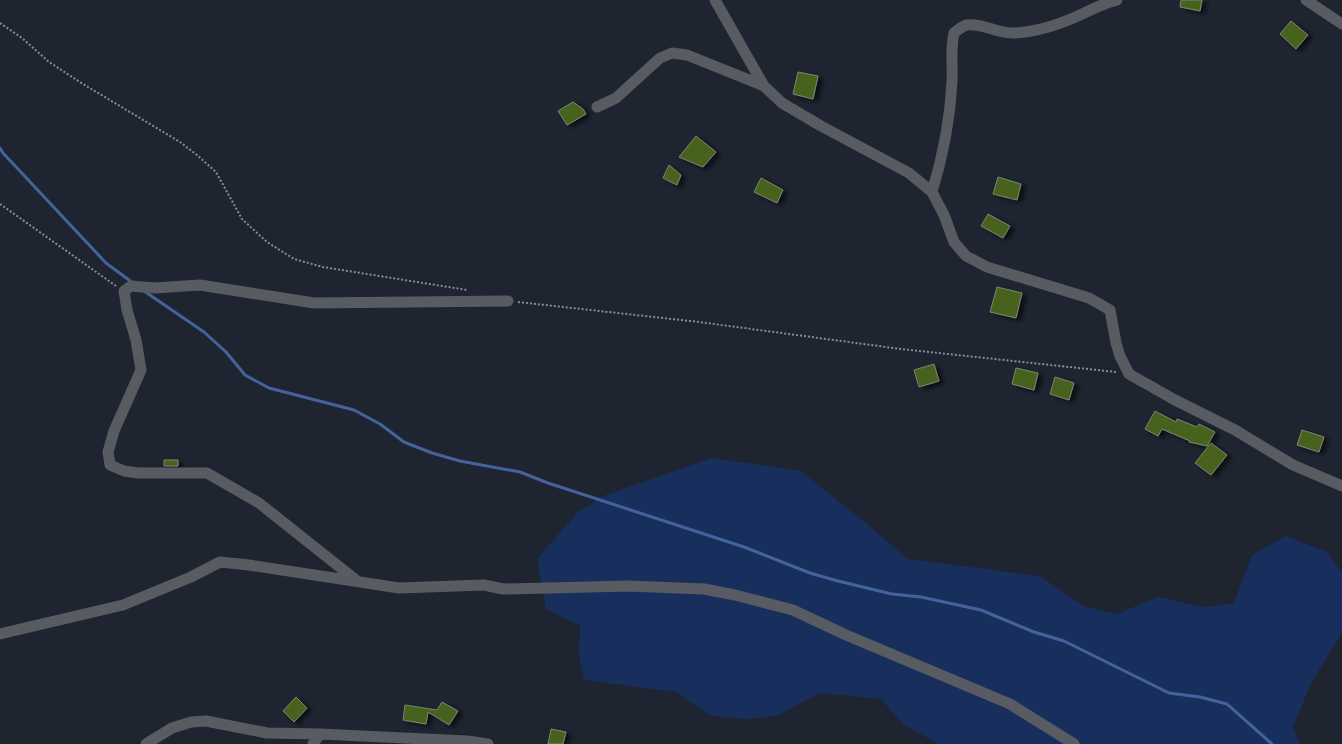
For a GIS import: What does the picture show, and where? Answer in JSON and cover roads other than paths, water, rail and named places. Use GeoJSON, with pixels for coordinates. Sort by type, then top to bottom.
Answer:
{"type":"FeatureCollection","features":[{"type":"Feature","properties":{"kind":"street"},"geometry":{"type":"LineString","coordinates":[[715,0],[764,86],[782,103],[821,126],[909,173],[932,192],[944,215],[954,242],[966,256],[987,267],[1089,298],[1110,310],[1116,343],[1120,356],[1129,374],[1235,430],[1293,464],[1342,486]]}},
{"type":"Feature","properties":{"kind":"street"},"geometry":{"type":"LineString","coordinates":[[932,192],[940,166],[948,126],[952,81],[951,46],[954,33],[967,25],[976,25],[1006,33],[1016,33],[1051,26],[1076,17],[1108,2],[1118,0]]}},
{"type":"Feature","properties":{"kind":"street"},"geometry":{"type":"LineString","coordinates":[[1306,0],[1342,24]]}},
{"type":"Feature","properties":{"kind":"street"},"geometry":{"type":"LineString","coordinates":[[597,107],[616,98],[660,58],[672,53],[687,55],[764,86]]}},
{"type":"Feature","properties":{"kind":"street"},"geometry":{"type":"LineString","coordinates":[[356,581],[258,503],[207,473],[138,473],[124,471],[110,465],[108,452],[114,431],[141,370],[136,340],[127,310],[124,291],[131,286],[155,288],[200,285],[314,304],[508,301]]}},
{"type":"Feature","properties":{"kind":"street"},"geometry":{"type":"LineString","coordinates":[[0,634],[123,605],[191,577],[220,562],[399,588],[484,585],[503,589],[628,586],[704,589],[735,595],[793,610],[846,635],[1010,704],[1074,744]]}},
{"type":"Feature","properties":{"kind":"street"},"geometry":{"type":"LineString","coordinates":[[146,744],[172,728],[191,722],[206,721],[267,733],[320,734],[488,744]]}},
{"type":"Feature","properties":{"kind":"street"},"geometry":{"type":"LineString","coordinates":[[313,744],[320,734]]}},
{"type":"Feature","properties":{"kind":"waterway"},"geometry":{"type":"LineString","coordinates":[[0,148],[106,263],[133,283]]}},
{"type":"Feature","properties":{"kind":"waterway"},"geometry":{"type":"LineString","coordinates":[[144,291],[204,332],[226,352],[245,375],[269,388],[354,410],[380,424],[404,442],[432,453],[460,461],[520,472],[548,483],[744,547],[810,573],[892,594],[921,597],[981,610],[1034,632],[1064,641],[1169,693],[1200,697],[1227,704],[1272,744]]}}]}
